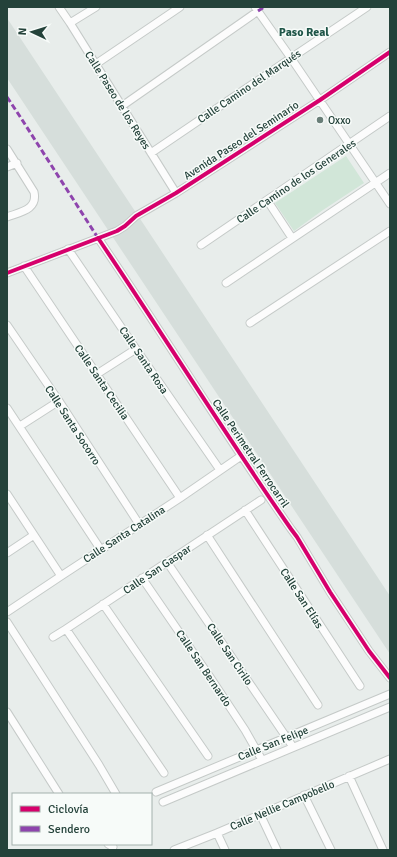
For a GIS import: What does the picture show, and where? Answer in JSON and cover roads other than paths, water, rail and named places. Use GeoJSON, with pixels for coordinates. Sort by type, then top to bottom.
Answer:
{"type":"FeatureCollection","features":[{"type":"Feature","properties":{"kind":"street","name":"Calle Paseo de los Reyes"},"geometry":{"type":"LineString","coordinates":[[59,7],[176,193]]}},
{"type":"Feature","properties":{"kind":"street"},"geometry":{"type":"LineString","coordinates":[[70,23],[96,7]]}},
{"type":"Feature","properties":{"kind":"street"},"geometry":{"type":"LineString","coordinates":[[96,64],[180,7]]}},
{"type":"Feature","properties":{"kind":"street","name":"Calle Camino del Marqués"},"geometry":{"type":"LineString","coordinates":[[151,153],[367,7]]}},
{"type":"Feature","properties":{"kind":"street"},"geometry":{"type":"LineString","coordinates":[[122,106],[256,9],[320,100],[390,204]]}},
{"type":"Feature","properties":{"kind":"street","name":"Avenida Paseo del Seminario"},"geometry":{"type":"LineString","coordinates":[[7,273],[117,231],[136,216],[176,193],[320,100],[390,52]]}},
{"type":"Feature","properties":{"kind":"street","name":"Calle Camino de los Generales"},"geometry":{"type":"LineString","coordinates":[[201,245],[390,116]]}},
{"type":"Feature","properties":{"kind":"street"},"geometry":{"type":"LineString","coordinates":[[7,148],[34,192],[35,197],[31,207],[7,217]]}},
{"type":"Feature","properties":{"kind":"street"},"geometry":{"type":"LineString","coordinates":[[7,167],[17,163]]}},
{"type":"Feature","properties":{"kind":"street"},"geometry":{"type":"LineString","coordinates":[[226,283],[390,173]]}},
{"type":"Feature","properties":{"kind":"street"},"geometry":{"type":"LineString","coordinates":[[267,200],[292,238]]}},
{"type":"Feature","properties":{"kind":"street"},"geometry":{"type":"LineString","coordinates":[[250,323],[390,231]]}},
{"type":"Feature","properties":{"kind":"street","name":"Calle Perimetral Ferrocarril"},"geometry":{"type":"LineString","coordinates":[[98,238],[241,456],[298,537],[330,592],[369,651],[390,678]]}},
{"type":"Feature","properties":{"kind":"street","name":"Calle Santa Rosa"},"geometry":{"type":"LineString","coordinates":[[68,249],[220,470]]}},
{"type":"Feature","properties":{"kind":"street","name":"Calle Santa Cecilia"},"geometry":{"type":"LineString","coordinates":[[24,266],[180,498]]}},
{"type":"Feature","properties":{"kind":"street","name":"Calle Santa Socorro"},"geometry":{"type":"LineString","coordinates":[[7,325],[59,401],[139,524]]}},
{"type":"Feature","properties":{"kind":"street"},"geometry":{"type":"LineString","coordinates":[[97,374],[136,349]]}},
{"type":"Feature","properties":{"kind":"street"},"geometry":{"type":"LineString","coordinates":[[20,426],[59,401]]}},
{"type":"Feature","properties":{"kind":"street"},"geometry":{"type":"LineString","coordinates":[[7,408],[101,550]]}},
{"type":"Feature","properties":{"kind":"street","name":"Calle Santa Catalina"},"geometry":{"type":"LineString","coordinates":[[7,612],[241,456]]}},
{"type":"Feature","properties":{"kind":"street"},"geometry":{"type":"LineString","coordinates":[[8,496],[61,576]]}},
{"type":"Feature","properties":{"kind":"street","name":"Calle San Gaspar"},"geometry":{"type":"LineString","coordinates":[[53,637],[261,500]]}},
{"type":"Feature","properties":{"kind":"street","name":"Calle San Elías"},"geometry":{"type":"LineString","coordinates":[[245,510],[360,686]]}},
{"type":"Feature","properties":{"kind":"street"},"geometry":{"type":"LineString","coordinates":[[7,553],[34,535]]}},
{"type":"Feature","properties":{"kind":"street"},"geometry":{"type":"LineString","coordinates":[[207,535],[318,705]]}},
{"type":"Feature","properties":{"kind":"street","name":"Calle San Cirilo"},"geometry":{"type":"LineString","coordinates":[[167,562],[293,747]]}},
{"type":"Feature","properties":{"kind":"street","name":"Calle San Bernardo"},"geometry":{"type":"LineString","coordinates":[[142,578],[215,684],[262,760]]}},
{"type":"Feature","properties":{"kind":"street"},"geometry":{"type":"LineString","coordinates":[[103,604],[208,756]]}},
{"type":"Feature","properties":{"kind":"street"},"geometry":{"type":"LineString","coordinates":[[7,622],[115,793]]}},
{"type":"Feature","properties":{"kind":"street"},"geometry":{"type":"LineString","coordinates":[[66,629],[164,773]]}},
{"type":"Feature","properties":{"kind":"street","name":"Calle San Felipe"},"geometry":{"type":"LineString","coordinates":[[156,792],[390,694]]}},
{"type":"Feature","properties":{"kind":"street","name":"Calle San Felipe"},"geometry":{"type":"LineString","coordinates":[[163,802],[390,707]]}},
{"type":"Feature","properties":{"kind":"street"},"geometry":{"type":"LineString","coordinates":[[7,712],[58,793]]}},
{"type":"Feature","properties":{"kind":"street","name":"Calle Nellie Campobello"},"geometry":{"type":"LineString","coordinates":[[174,850],[390,759]]}},
{"type":"Feature","properties":{"kind":"street"},"geometry":{"type":"LineString","coordinates":[[349,776],[383,850]]}},
{"type":"Feature","properties":{"kind":"street"},"geometry":{"type":"LineString","coordinates":[[304,795],[331,850]]}},
{"type":"Feature","properties":{"kind":"street"},"geometry":{"type":"LineString","coordinates":[[260,814],[277,850]]}},
{"type":"Feature","properties":{"kind":"street"},"geometry":{"type":"LineString","coordinates":[[217,833],[225,850]]}},
{"type":"Feature","properties":{"kind":"place","name":"Oxxo"},"geometry":{"type":"Point","coordinates":[320,120]}},
{"type":"Feature","properties":{"kind":"district","name":"Paso Real"},"geometry":{"type":"Point","coordinates":[304,32]}}]}
